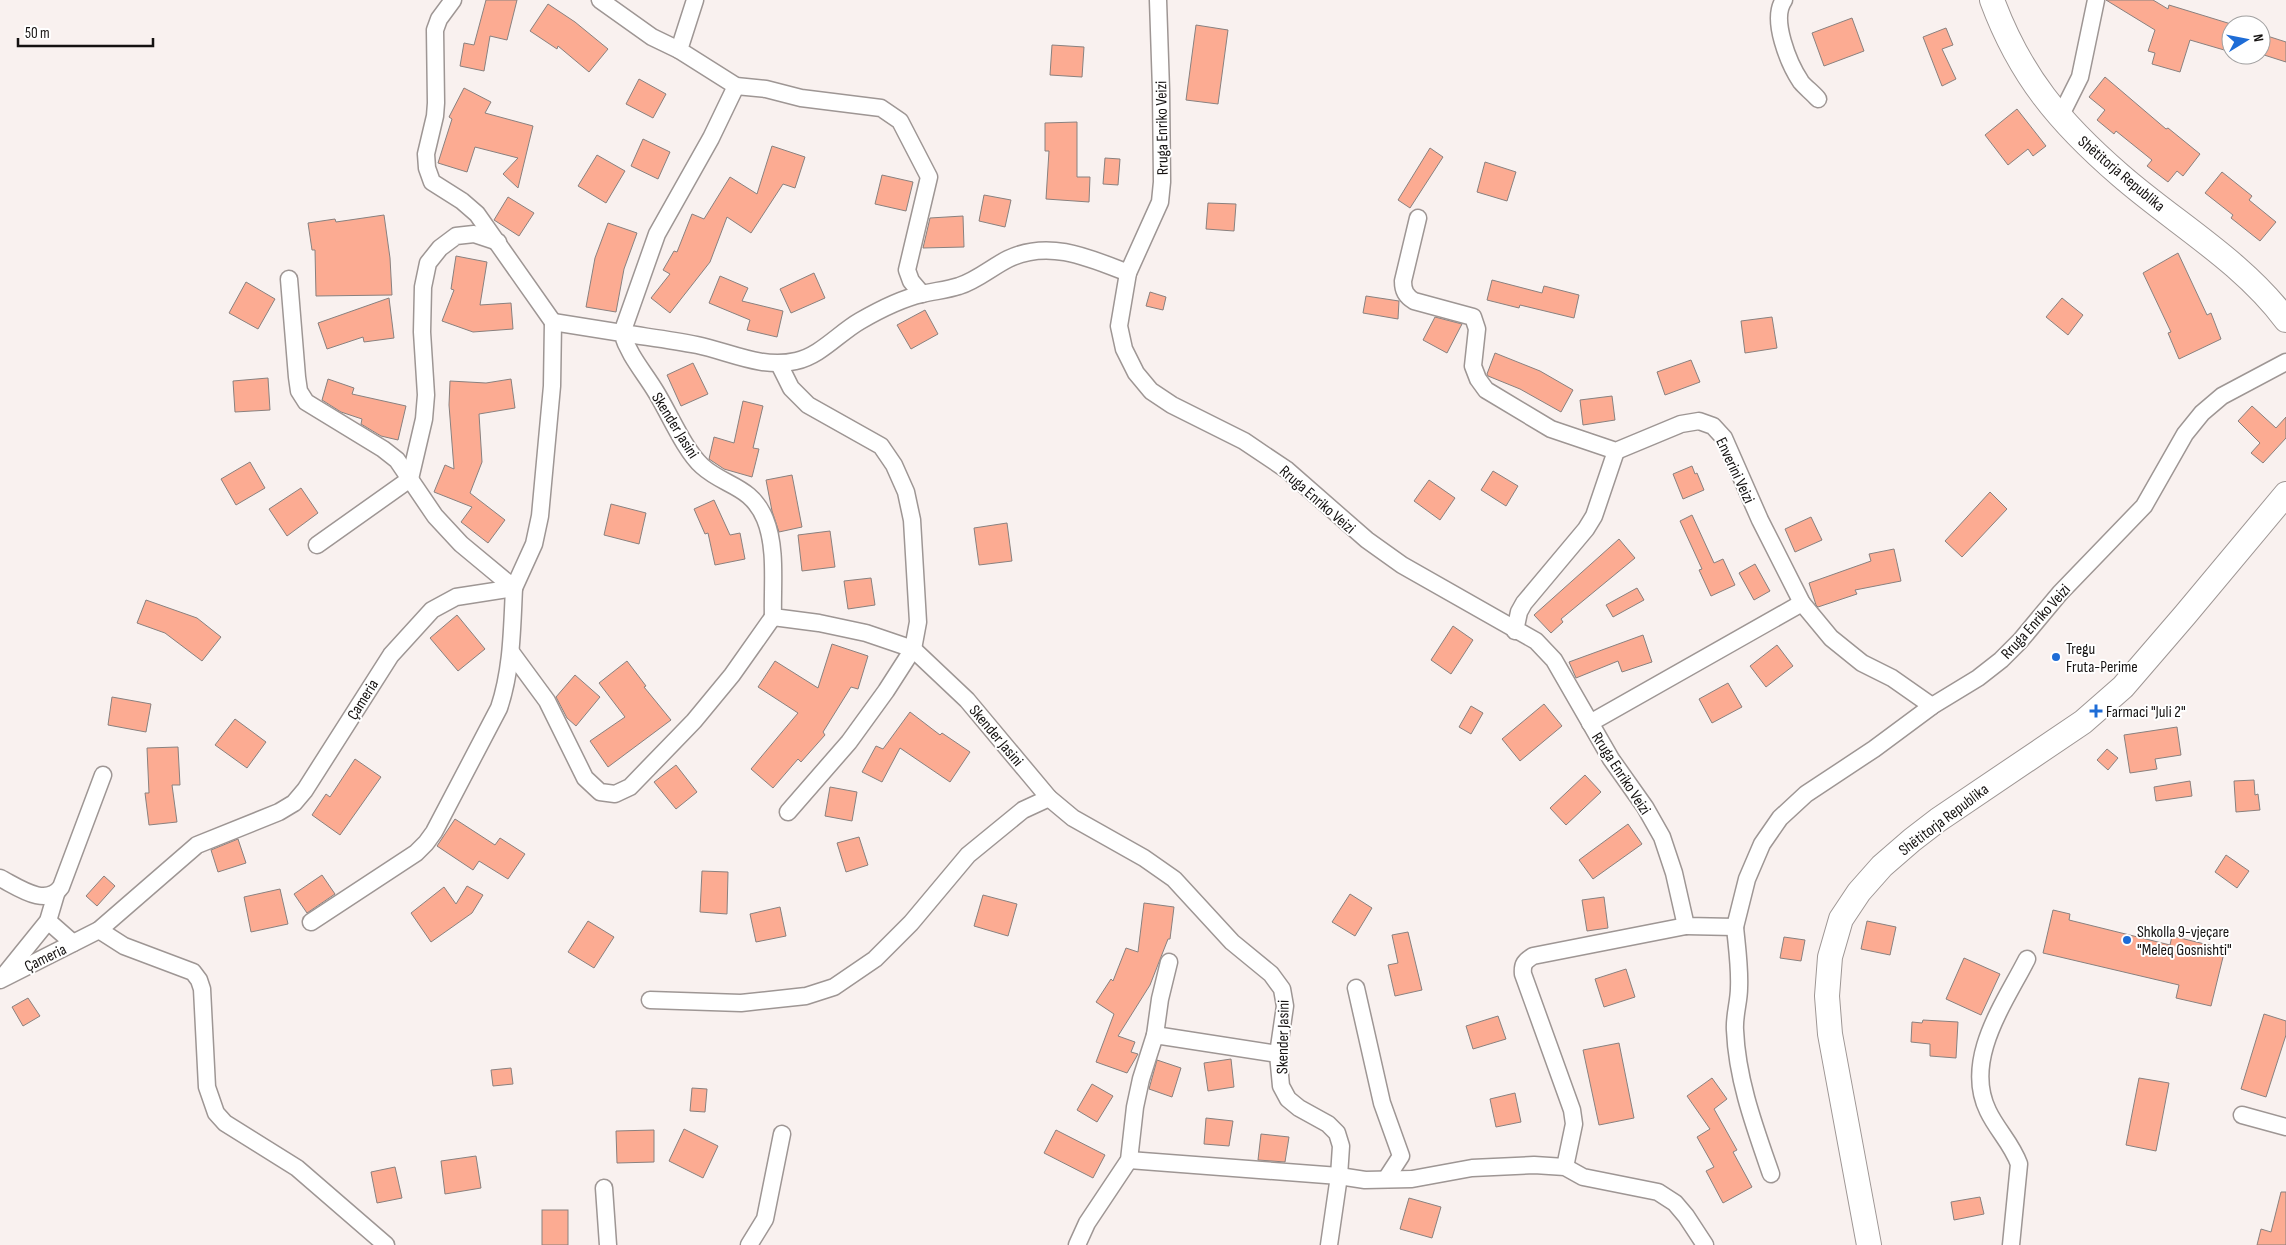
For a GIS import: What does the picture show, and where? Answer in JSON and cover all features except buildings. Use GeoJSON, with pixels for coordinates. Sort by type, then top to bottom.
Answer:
{"type":"FeatureCollection","features":[{"type":"Feature","properties":{"kind":"main road","name":"Shëtitorja Republika"},"geometry":{"type":"LineString","coordinates":[[1992,0],[2018,59],[2028,76],[2060,117],[2121,176],[2195,233],[2241,273],[2286,320]]}},
{"type":"Feature","properties":{"kind":"main road","name":"Shëtitorja Republika"},"geometry":{"type":"LineString","coordinates":[[1869,1245],[1830,1034],[1827,996],[1830,958],[1841,919],[1859,892],[1876,872],[1912,840],[1938,820],[2082,722],[2123,687],[2286,494]]}},
{"type":"Feature","properties":{"kind":"street"},"geometry":{"type":"LineString","coordinates":[[311,922],[416,853],[426,843],[499,708],[510,669],[514,588],[534,544],[540,516],[552,386],[553,322],[477,214],[462,201],[432,182],[427,168],[426,154],[435,116],[435,30],[439,20],[453,0]]}},
{"type":"Feature","properties":{"kind":"street"},"geometry":{"type":"LineString","coordinates":[[600,0],[652,37],[679,50],[736,86],[766,89],[801,98],[881,108],[900,121],[929,177],[908,270],[911,281],[922,294]]}},
{"type":"Feature","properties":{"kind":"street"},"geometry":{"type":"LineString","coordinates":[[679,50],[696,0]]}},
{"type":"Feature","properties":{"kind":"street","name":"Rruga Enriko Veizi"},"geometry":{"type":"LineString","coordinates":[[1158,0],[1162,182],[1160,202],[1128,274],[1119,326],[1124,349],[1136,373],[1151,391],[1172,405],[1251,446],[1287,470],[1367,540],[1402,565],[1515,631],[1536,641],[1554,660],[1611,759],[1645,807],[1662,837],[1674,873],[1686,926]]}},
{"type":"Feature","properties":{"kind":"street"},"geometry":{"type":"LineString","coordinates":[[1784,0],[1779,7],[1779,24],[1784,45],[1802,83],[1818,99]]}},
{"type":"Feature","properties":{"kind":"street"},"geometry":{"type":"LineString","coordinates":[[2060,117],[2080,77],[2096,0]]}},
{"type":"Feature","properties":{"kind":"street"},"geometry":{"type":"LineString","coordinates":[[622,333],[657,234],[711,138],[736,86]]}},
{"type":"Feature","properties":{"kind":"street"},"geometry":{"type":"LineString","coordinates":[[1418,218],[1403,281],[1403,290],[1407,297],[1414,301],[1472,317],[1477,329],[1473,366],[1478,379],[1486,390],[1550,428],[1616,451],[1594,516],[1586,529],[1524,603],[1519,612],[1515,631]]}},
{"type":"Feature","properties":{"kind":"street"},"geometry":{"type":"LineString","coordinates":[[317,545],[410,479],[425,403],[423,296],[428,263],[440,248],[456,236],[474,234],[498,242]]}},
{"type":"Feature","properties":{"kind":"street"},"geometry":{"type":"LineString","coordinates":[[553,322],[698,346],[758,362],[779,364],[798,361],[815,353],[847,328],[898,302],[922,294],[961,286],[1010,258],[1035,250],[1061,250],[1084,255],[1128,274]]}},
{"type":"Feature","properties":{"kind":"street"},"geometry":{"type":"LineString","coordinates":[[289,278],[297,377],[300,391],[306,402],[383,449],[397,460],[435,516],[461,544],[514,588]]}},
{"type":"Feature","properties":{"kind":"street","name":"Skender Jasini"},"geometry":{"type":"LineString","coordinates":[[622,333],[626,347],[634,362],[655,390],[692,453],[702,466],[753,498],[765,519],[771,545],[774,617],[819,623],[866,633],[913,649],[966,700],[1049,798],[1072,818],[1144,858],[1174,879],[1232,942],[1271,974],[1282,990],[1285,1006],[1278,1054],[1282,1086],[1288,1099],[1299,1108],[1328,1124],[1337,1133],[1341,1146],[1339,1176],[1329,1245]]}},
{"type":"Feature","properties":{"kind":"street","name":"Rruga Enriko Veizi"},"geometry":{"type":"LineString","coordinates":[[1771,1174],[1750,1111],[1739,1065],[1734,1028],[1739,990],[1739,965],[1735,928],[1747,879],[1762,844],[1780,818],[1806,794],[1874,749],[1932,706],[1978,678],[2001,660],[2020,641],[2060,593],[2144,506],[2185,434],[2202,413],[2222,396],[2286,362]]}},
{"type":"Feature","properties":{"kind":"street"},"geometry":{"type":"LineString","coordinates":[[779,364],[791,388],[808,405],[881,446],[894,465],[906,492],[912,520],[918,622],[913,649],[849,742],[788,812]]}},
{"type":"Feature","properties":{"kind":"street","name":"Enverini Veizi"},"geometry":{"type":"LineString","coordinates":[[1616,451],[1681,424],[1699,421],[1713,426],[1724,438],[1760,520],[1802,603],[1831,638],[1856,658],[1892,678],[1932,706]]}},
{"type":"Feature","properties":{"kind":"street","name":"Çameria"},"geometry":{"type":"LineString","coordinates":[[1,979],[99,930],[197,845],[279,812],[294,803],[305,790],[391,655],[432,610],[456,597],[514,588]]}},
{"type":"Feature","properties":{"kind":"street"},"geometry":{"type":"LineString","coordinates":[[1590,723],[1802,603]]}},
{"type":"Feature","properties":{"kind":"street"},"geometry":{"type":"LineString","coordinates":[[511,652],[547,701],[585,778],[600,792],[614,794],[630,787],[694,721],[732,675],[774,617]]}},
{"type":"Feature","properties":{"kind":"street"},"geometry":{"type":"LineString","coordinates":[[1,979],[48,921],[56,894],[61,887],[103,775]]}},
{"type":"Feature","properties":{"kind":"street"},"geometry":{"type":"LineString","coordinates":[[650,1000],[741,1003],[806,996],[834,987],[875,959],[911,923],[968,855],[1023,810],[1049,798]]}},
{"type":"Feature","properties":{"kind":"street"},"geometry":{"type":"LineString","coordinates":[[0,878],[39,896],[48,897],[56,894]]}},
{"type":"Feature","properties":{"kind":"street"},"geometry":{"type":"LineString","coordinates":[[48,921],[73,943]]}},
{"type":"Feature","properties":{"kind":"street"},"geometry":{"type":"LineString","coordinates":[[1565,1168],[1574,1124],[1572,1110],[1523,974],[1522,966],[1526,960],[1533,956],[1686,926],[1735,928]]}},
{"type":"Feature","properties":{"kind":"street"},"geometry":{"type":"LineString","coordinates":[[99,930],[124,946],[193,972],[199,980],[202,989],[207,1087],[216,1113],[225,1123],[297,1168],[386,1245]]}},
{"type":"Feature","properties":{"kind":"street"},"geometry":{"type":"LineString","coordinates":[[2011,1245],[2020,1177],[2019,1164],[2014,1151],[1988,1112],[1980,1089],[1980,1065],[1984,1046],[2027,959]]}},
{"type":"Feature","properties":{"kind":"street"},"geometry":{"type":"LineString","coordinates":[[1077,1245],[1087,1223],[1129,1160],[1140,1080],[1155,1035],[1160,999],[1169,962]]}},
{"type":"Feature","properties":{"kind":"street"},"geometry":{"type":"LineString","coordinates":[[1356,988],[1382,1103],[1401,1156],[1412,1179]]}},
{"type":"Feature","properties":{"kind":"street"},"geometry":{"type":"LineString","coordinates":[[1155,1035],[1278,1054]]}},
{"type":"Feature","properties":{"kind":"street"},"geometry":{"type":"LineString","coordinates":[[2242,1115],[2286,1127]]}},
{"type":"Feature","properties":{"kind":"street"},"geometry":{"type":"LineString","coordinates":[[748,1245],[765,1219],[782,1134]]}},
{"type":"Feature","properties":{"kind":"street"},"geometry":{"type":"LineString","coordinates":[[1386,1179],[1401,1156]]}},
{"type":"Feature","properties":{"kind":"street"},"geometry":{"type":"LineString","coordinates":[[1129,1160],[1339,1176],[1365,1180],[1412,1179],[1472,1168],[1534,1165],[1565,1168],[1583,1177],[1658,1192],[1675,1203],[1686,1216],[1704,1245]]}},
{"type":"Feature","properties":{"kind":"street"},"geometry":{"type":"LineString","coordinates":[[604,1188],[608,1245]]}},
{"type":"Feature","properties":{"kind":"place","name":"Tregu Fruta-Perime"},"geometry":{"type":"Point","coordinates":[2056,657]}},
{"type":"Feature","properties":{"kind":"place","name":"Farmaci \"Juli 2\""},"geometry":{"type":"Point","coordinates":[2096,711]}},
{"type":"Feature","properties":{"kind":"place","name":"Shkolla 9-vjeçare \"Meleq Gosnishti\""},"geometry":{"type":"Point","coordinates":[2127,940]}}]}
